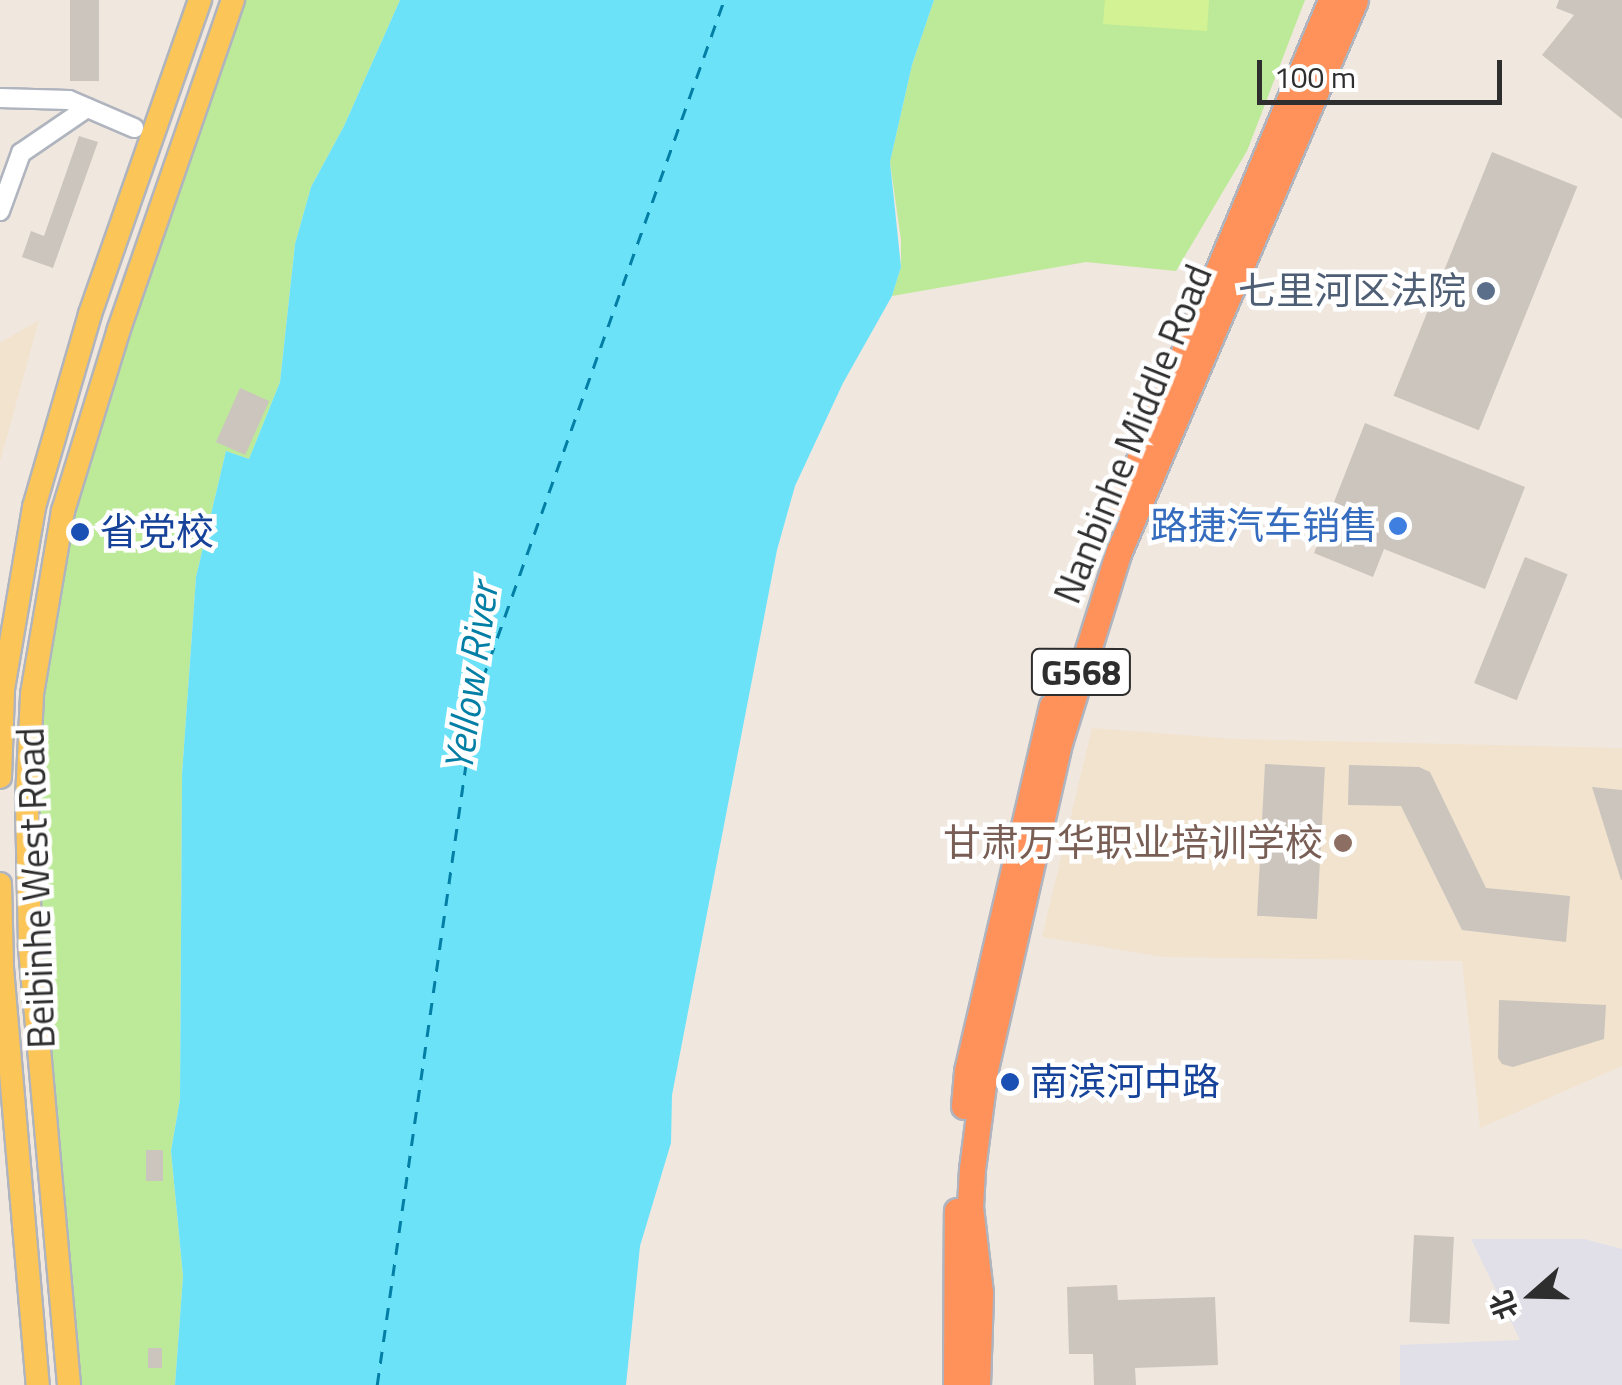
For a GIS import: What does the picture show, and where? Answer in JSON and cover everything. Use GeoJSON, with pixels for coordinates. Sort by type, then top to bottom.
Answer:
{"type":"FeatureCollection","features":[{"type":"Feature","properties":{"kind":"highway","name":"Nanbinhe Middle Road"},"geometry":{"type":"LineString","coordinates":[[956,1385],[958,1206],[967,1071],[1042,739],[1105,540],[1331,0]]}},
{"type":"Feature","properties":{"kind":"highway","name":"Nanbinhe Middle Road"},"geometry":{"type":"LineString","coordinates":[[977,1385],[980,1293],[970,1207],[972,1169],[986,1069],[1060,740],[1119,550],[1355,0]]}},
{"type":"Feature","properties":{"kind":"main road","name":"Beibinhe West Road"},"geometry":{"type":"LineString","coordinates":[[0,777],[3,689],[34,507],[90,314],[200,0]]}},
{"type":"Feature","properties":{"kind":"main road","name":"Beibinhe West Road"},"geometry":{"type":"LineString","coordinates":[[70,1385],[30,945],[26,798],[32,694],[64,511],[118,330],[233,0]]}},
{"type":"Feature","properties":{"kind":"main road","name":"Beibinhe West Road"},"geometry":{"type":"LineString","coordinates":[[0,884],[2,968],[38,1385]]}},
{"type":"Feature","properties":{"kind":"street"},"geometry":{"type":"LineString","coordinates":[[0,98],[68,100],[134,128]]}},
{"type":"Feature","properties":{"kind":"street"},"geometry":{"type":"LineString","coordinates":[[0,211],[21,153],[87,108]]}},
{"type":"Feature","properties":{"kind":"shaded area"},"geometry":{"type":"Polygon","coordinates":[[[39,320],[0,462],[0,343],[39,320]]]}},
{"type":"Feature","properties":{"kind":"shaded area","name":"甘肃万华职业培训学校"},"geometry":{"type":"Polygon","coordinates":[[[1092,728],[1235,739],[1622,748],[1622,1066],[1480,1128],[1462,961],[1164,957],[1042,937],[1092,728]]]}},
{"type":"Feature","properties":{"kind":"shaded area"},"geometry":{"type":"Polygon","coordinates":[[[1471,1239],[1584,1239],[1622,1249],[1622,1385],[1400,1385],[1400,1345],[1520,1340],[1471,1239]]]}},
{"type":"Feature","properties":{"kind":"green space"},"geometry":{"type":"Polygon","coordinates":[[[233,0],[400,0],[344,126],[311,187],[295,244],[280,382],[249,459],[226,451],[196,577],[182,774],[180,1099],[171,1151],[183,1276],[175,1385],[68,1385],[27,798],[63,511],[233,0]]]}},
{"type":"Feature","properties":{"kind":"green space"},"geometry":{"type":"Polygon","coordinates":[[[934,0],[1305,0],[1247,151],[1176,271],[1086,262],[892,296],[901,267],[901,240],[890,162],[912,65],[934,0]]]}},
{"type":"Feature","properties":{"kind":"green space"},"geometry":{"type":"Polygon","coordinates":[[[1105,0],[1209,0],[1207,31],[1103,24],[1105,0]]]}},
{"type":"Feature","properties":{"kind":"water","name":"Yellow River"},"geometry":{"type":"Polygon","coordinates":[[[400,0],[934,0],[912,65],[890,162],[901,267],[892,296],[843,383],[795,486],[777,550],[672,1095],[671,1143],[640,1246],[626,1385],[175,1385],[183,1276],[171,1151],[180,1099],[182,774],[196,577],[226,451],[249,459],[280,382],[295,244],[311,187],[344,126],[400,0]]]}},
{"type":"Feature","properties":{"kind":"building"},"geometry":{"type":"Polygon","coordinates":[[[70,0],[99,0],[99,81],[70,81],[70,0]]]}},
{"type":"Feature","properties":{"kind":"building"},"geometry":{"type":"Polygon","coordinates":[[[1559,0],[1622,0],[1622,119],[1542,55],[1574,15],[1556,8],[1559,0]]]}},
{"type":"Feature","properties":{"kind":"building"},"geometry":{"type":"Polygon","coordinates":[[[79,136],[98,142],[53,268],[22,257],[31,231],[44,236],[79,136]]]}},
{"type":"Feature","properties":{"kind":"building","name":"七里河区法院"},"geometry":{"type":"Polygon","coordinates":[[[1492,152],[1577,186],[1479,430],[1393,396],[1492,152]]]}},
{"type":"Feature","properties":{"kind":"building"},"geometry":{"type":"Polygon","coordinates":[[[240,388],[269,401],[245,455],[216,442],[240,388]]]}},
{"type":"Feature","properties":{"kind":"building"},"geometry":{"type":"Polygon","coordinates":[[[1365,423],[1525,487],[1485,589],[1384,549],[1373,577],[1314,553],[1365,423]]]}},
{"type":"Feature","properties":{"kind":"building"},"geometry":{"type":"Polygon","coordinates":[[[1525,557],[1568,574],[1517,700],[1474,683],[1525,557]]]}},
{"type":"Feature","properties":{"kind":"building"},"geometry":{"type":"Polygon","coordinates":[[[1265,764],[1325,767],[1317,919],[1257,916],[1265,764]]]}},
{"type":"Feature","properties":{"kind":"building"},"geometry":{"type":"Polygon","coordinates":[[[1349,765],[1419,767],[1430,772],[1486,888],[1570,896],[1566,942],[1462,930],[1401,806],[1348,805],[1349,765]]]}},
{"type":"Feature","properties":{"kind":"building"},"geometry":{"type":"Polygon","coordinates":[[[1592,787],[1622,790],[1622,880],[1621,880],[1592,787]]]}},
{"type":"Feature","properties":{"kind":"building"},"geometry":{"type":"Polygon","coordinates":[[[1499,1000],[1606,1005],[1604,1039],[1513,1067],[1502,1064],[1498,1058],[1499,1000]]]}},
{"type":"Feature","properties":{"kind":"building"},"geometry":{"type":"Polygon","coordinates":[[[146,1150],[163,1150],[163,1181],[146,1181],[146,1150]]]}},
{"type":"Feature","properties":{"kind":"building"},"geometry":{"type":"Polygon","coordinates":[[[1414,1235],[1454,1237],[1449,1324],[1409,1322],[1414,1235]]]}},
{"type":"Feature","properties":{"kind":"building"},"geometry":{"type":"Polygon","coordinates":[[[1117,1285],[1118,1300],[1215,1297],[1218,1365],[1135,1368],[1136,1385],[1094,1385],[1093,1354],[1069,1354],[1067,1287],[1117,1285]]]}},
{"type":"Feature","properties":{"kind":"building"},"geometry":{"type":"Polygon","coordinates":[[[148,1348],[162,1348],[162,1368],[148,1368],[148,1348]]]}},
{"type":"Feature","properties":{"kind":"ferry route"},"geometry":{"type":"LineString","coordinates":[[377,1385],[475,700],[724,0]]}},
{"type":"Feature","properties":{"kind":"place","name":"七里河区法院"},"geometry":{"type":"Point","coordinates":[1486,291]}},
{"type":"Feature","properties":{"kind":"place","name":"路捷汽车销售"},"geometry":{"type":"Point","coordinates":[1398,526]}},
{"type":"Feature","properties":{"kind":"place","name":"省党校"},"geometry":{"type":"Point","coordinates":[80,532]}},
{"type":"Feature","properties":{"kind":"place","name":"甘肃万华职业培训学校"},"geometry":{"type":"Point","coordinates":[1343,843]}},
{"type":"Feature","properties":{"kind":"place","name":"南滨河中路"},"geometry":{"type":"Point","coordinates":[1010,1082]}}]}
